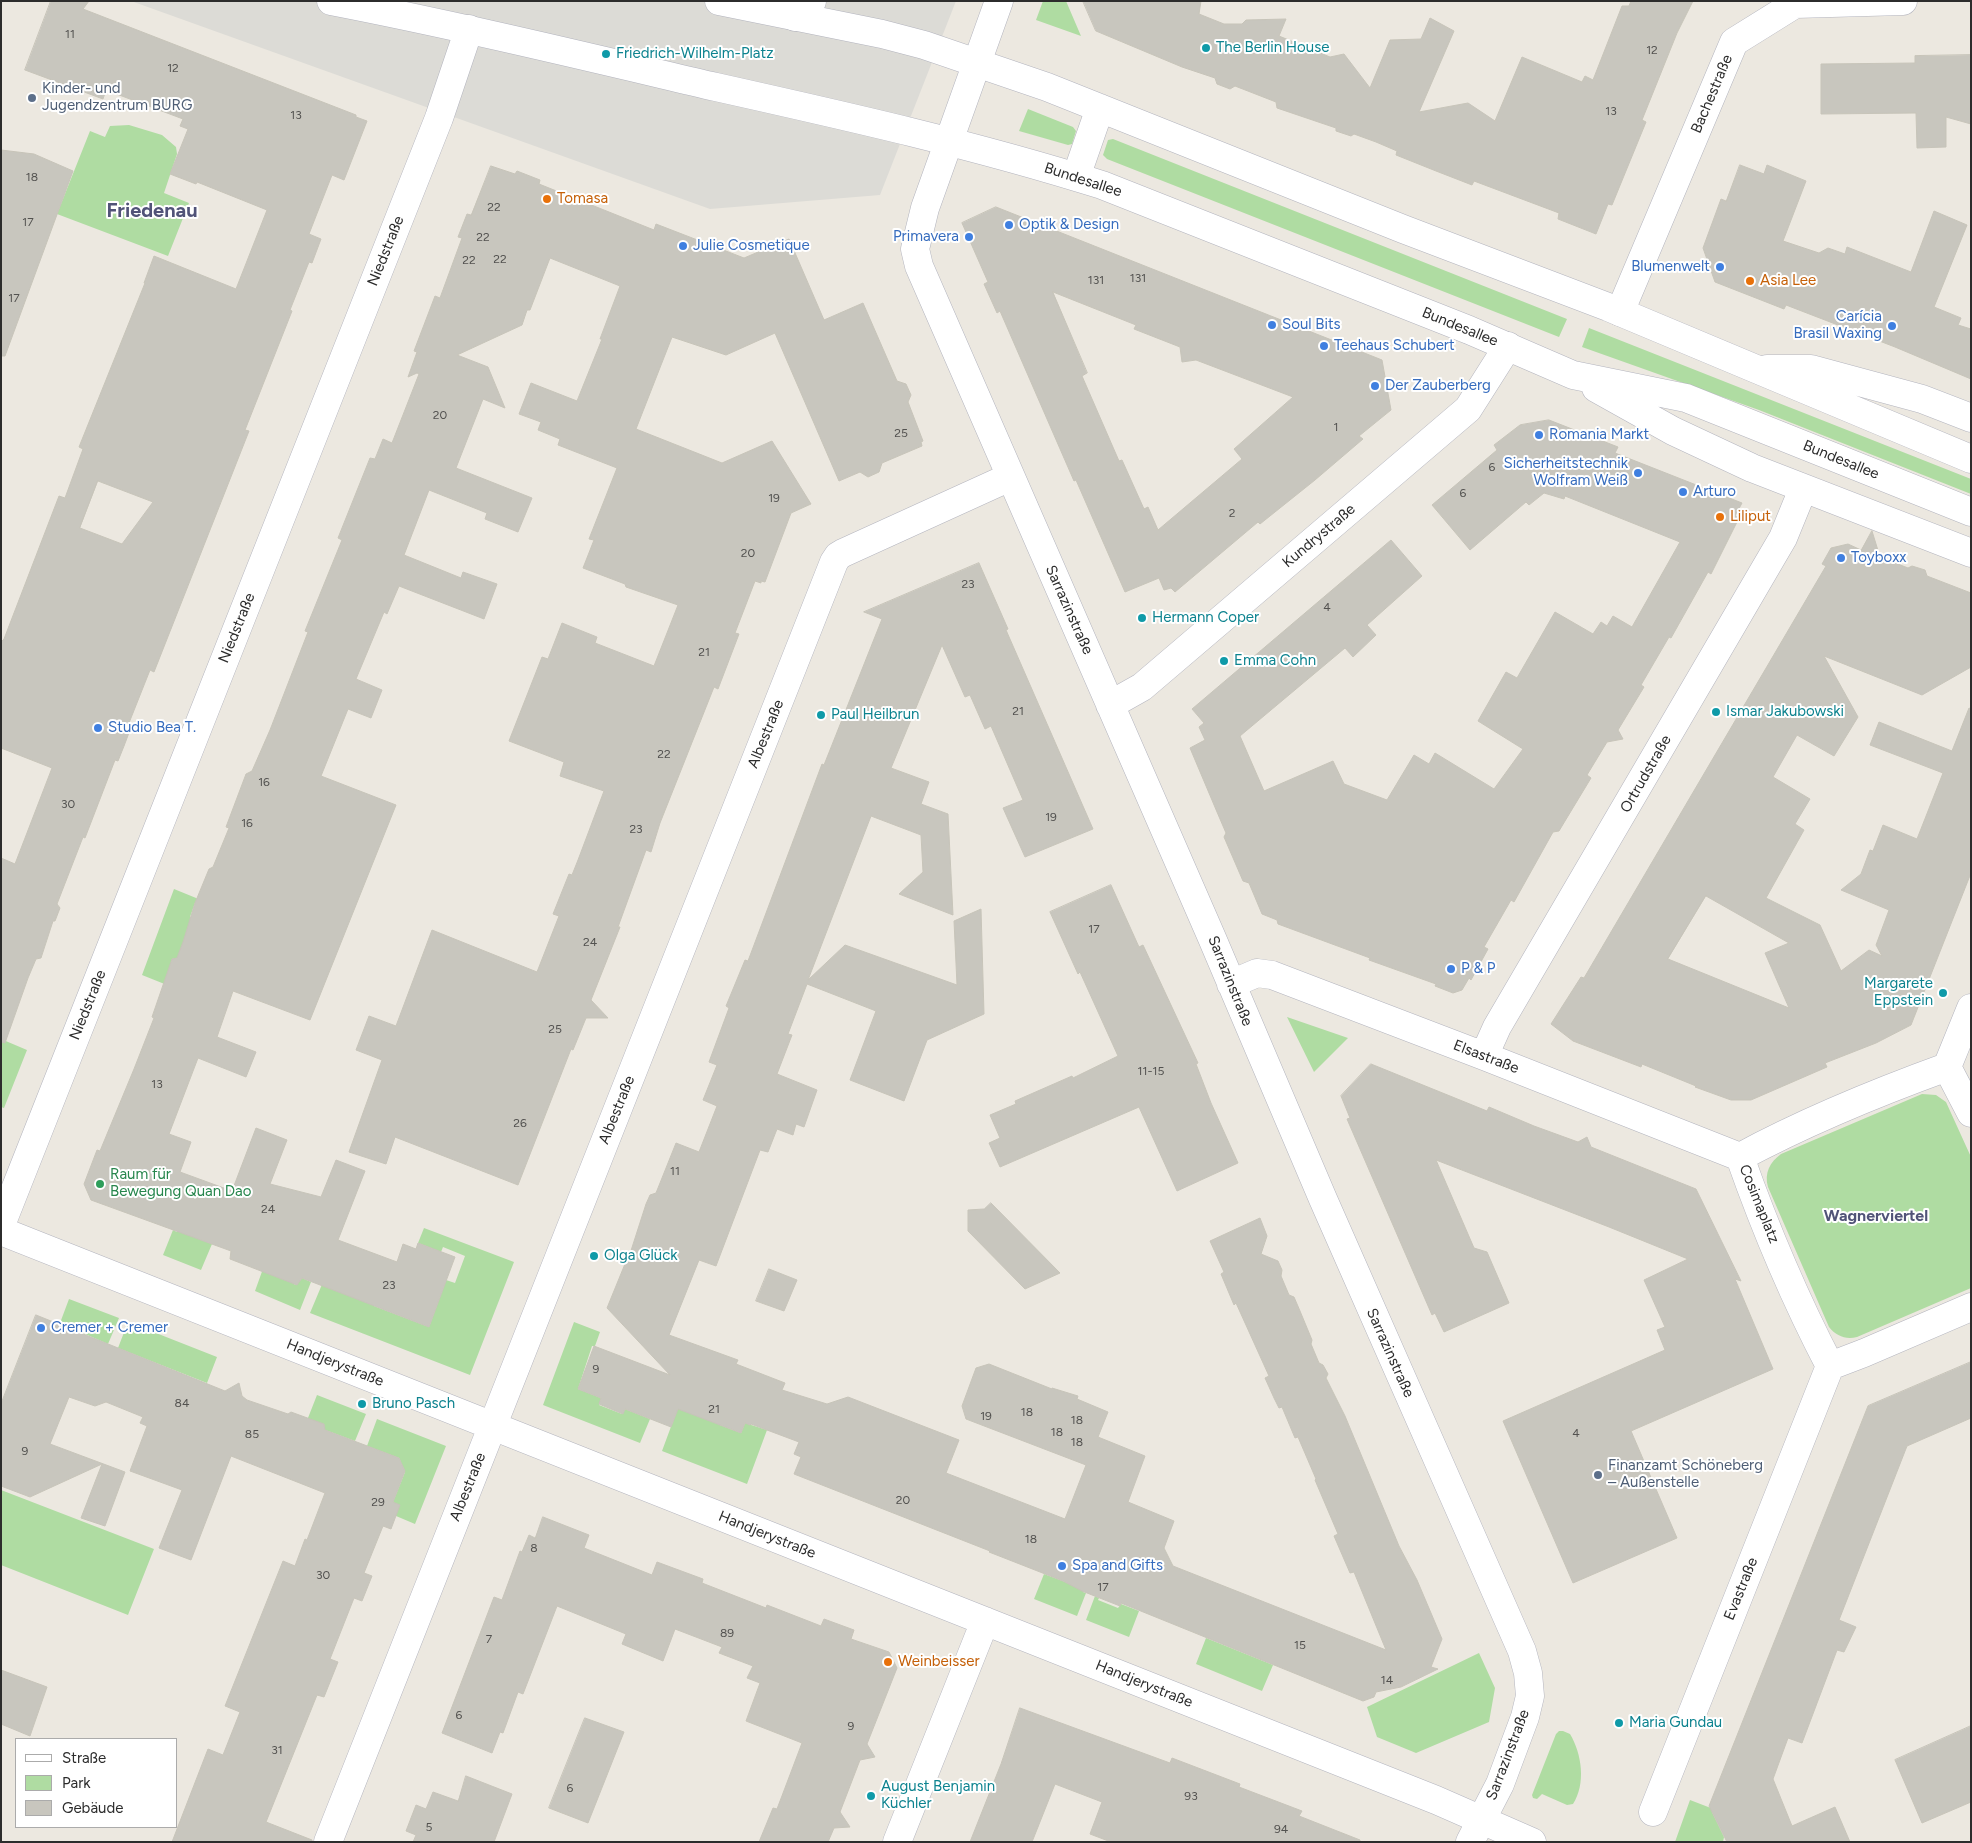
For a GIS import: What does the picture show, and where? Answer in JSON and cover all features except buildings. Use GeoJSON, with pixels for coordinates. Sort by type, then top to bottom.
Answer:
{"type":"FeatureCollection","features":[{"type":"Feature","properties":{"kind":"street"},"geometry":{"type":"LineString","coordinates":[[331,1],[469,29],[948,142]]}},
{"type":"Feature","properties":{"kind":"street"},"geometry":{"type":"LineString","coordinates":[[719,1],[803,9],[977,63],[1100,108],[1403,229],[1620,312],[1971,458]]}},
{"type":"Feature","properties":{"kind":"street"},"geometry":{"type":"LineString","coordinates":[[977,63],[999,1]]}},
{"type":"Feature","properties":{"kind":"street","name":"Bachestraße"},"geometry":{"type":"LineString","coordinates":[[1620,312],[1734,42],[1795,4],[1903,1]]}},
{"type":"Feature","properties":{"kind":"street","name":"Niedstraße"},"geometry":{"type":"LineString","coordinates":[[1,1225],[439,118],[469,29]]}},
{"type":"Feature","properties":{"kind":"street","name":"Sarrazinstraße"},"geometry":{"type":"LineString","coordinates":[[977,63],[925,208],[915,249],[918,266],[1232,984],[1322,1199],[1522,1651],[1528,1673],[1530,1696],[1525,1717],[1504,1773],[1476,1831]]}},
{"type":"Feature","properties":{"kind":"street"},"geometry":{"type":"LineString","coordinates":[[1076,177],[1100,108]]}},
{"type":"Feature","properties":{"kind":"street","name":"Bundesallee"},"geometry":{"type":"LineString","coordinates":[[948,142],[1102,185],[1508,346],[1573,375],[1686,398],[1971,512]]}},
{"type":"Feature","properties":{"kind":"street","name":"Kundrystraße"},"geometry":{"type":"LineString","coordinates":[[1110,705],[1142,687],[1468,409],[1508,346]]}},
{"type":"Feature","properties":{"kind":"street"},"geometry":{"type":"LineString","coordinates":[[1756,369],[1811,369],[1922,399],[1971,418]]}},
{"type":"Feature","properties":{"kind":"street"},"geometry":{"type":"LineString","coordinates":[[1573,375],[1673,432],[1752,468],[1971,554]]}},
{"type":"Feature","properties":{"kind":"street","name":"Albestraße"},"geometry":{"type":"LineString","coordinates":[[328,1842],[834,562],[843,553],[1010,477]]}},
{"type":"Feature","properties":{"kind":"street","name":"Ortrudstraße"},"geometry":{"type":"LineString","coordinates":[[1484,1056],[1497,1027],[1783,538],[1803,489]]}},
{"type":"Feature","properties":{"kind":"street","name":"Elsastraße"},"geometry":{"type":"LineString","coordinates":[[1232,984],[1257,973],[1272,976],[1484,1056],[1740,1157]]}},
{"type":"Feature","properties":{"kind":"street"},"geometry":{"type":"LineString","coordinates":[[1971,1008],[1947,1066],[1971,1113]]}},
{"type":"Feature","properties":{"kind":"street","name":"Cosimaplatz"},"geometry":{"type":"LineString","coordinates":[[1830,1366],[1813,1334],[1760,1210],[1740,1157],[1783,1135],[1947,1066]]}},
{"type":"Feature","properties":{"kind":"street","name":"Handjerystraße"},"geometry":{"type":"LineString","coordinates":[[1,1231],[1436,1800],[1476,1831],[1532,1842]]}},
{"type":"Feature","properties":{"kind":"street"},"geometry":{"type":"LineString","coordinates":[[1830,1366],[1971,1307]]}},
{"type":"Feature","properties":{"kind":"street","name":"Evastraße"},"geometry":{"type":"LineString","coordinates":[[1653,1812],[1830,1366]]}},
{"type":"Feature","properties":{"kind":"street"},"geometry":{"type":"LineString","coordinates":[[896,1842],[985,1621]]}},
{"type":"Feature","properties":{"kind":"green space"},"geometry":{"type":"Polygon","coordinates":[[[1043,1],[1066,1],[1081,36],[1036,20],[1043,1]]]}},
{"type":"Feature","properties":{"kind":"green space"},"geometry":{"type":"Polygon","coordinates":[[[1028,109],[1073,127],[1076,131],[1072,144],[1068,145],[1019,131],[1028,109]]]}},
{"type":"Feature","properties":{"kind":"green space"},"geometry":{"type":"Polygon","coordinates":[[[129,125],[162,135],[176,147],[177,154],[164,193],[189,203],[168,256],[57,214],[90,131],[105,137],[110,126],[129,125]]]}},
{"type":"Feature","properties":{"kind":"green space"},"geometry":{"type":"Polygon","coordinates":[[[1113,139],[1567,319],[1559,337],[1107,159],[1103,155],[1108,140],[1113,139]]]}},
{"type":"Feature","properties":{"kind":"green space"},"geometry":{"type":"Polygon","coordinates":[[[1589,328],[1971,479],[1971,494],[1759,410],[1582,347],[1589,328]]]}},
{"type":"Feature","properties":{"kind":"green space"},"geometry":{"type":"Polygon","coordinates":[[[174,889],[201,900],[195,903],[190,917],[192,920],[178,958],[172,959],[167,985],[142,975],[174,889]]]}},
{"type":"Feature","properties":{"kind":"green space"},"geometry":{"type":"Polygon","coordinates":[[[1287,1017],[1348,1038],[1314,1072],[1287,1017]]]}},
{"type":"Feature","properties":{"kind":"green space"},"geometry":{"type":"Polygon","coordinates":[[[1,1039],[27,1050],[4,1108],[1,1107],[1,1039]]]}},
{"type":"Feature","properties":{"kind":"green space"},"geometry":{"type":"Polygon","coordinates":[[[1922,1094],[1936,1095],[1946,1102],[1971,1157],[1971,1288],[1857,1337],[1849,1338],[1842,1336],[1835,1333],[1829,1327],[1768,1187],[1767,1173],[1771,1164],[1781,1154],[1922,1094]]]}},
{"type":"Feature","properties":{"kind":"green space"},"geometry":{"type":"Polygon","coordinates":[[[424,1228],[514,1262],[470,1375],[310,1313],[323,1282],[348,1295],[375,1302],[374,1306],[429,1327],[446,1280],[455,1283],[465,1256],[443,1247],[441,1252],[418,1243],[424,1228]]]}},
{"type":"Feature","properties":{"kind":"green space"},"geometry":{"type":"Polygon","coordinates":[[[173,1230],[177,1232],[178,1230],[212,1244],[201,1270],[163,1255],[173,1230]]]}},
{"type":"Feature","properties":{"kind":"green space"},"geometry":{"type":"Polygon","coordinates":[[[264,1266],[295,1280],[294,1284],[296,1285],[302,1278],[311,1282],[300,1310],[255,1291],[264,1266]]]}},
{"type":"Feature","properties":{"kind":"green space"},"geometry":{"type":"Polygon","coordinates":[[[69,1299],[119,1318],[108,1344],[60,1323],[69,1299]]]}},
{"type":"Feature","properties":{"kind":"green space"},"geometry":{"type":"Polygon","coordinates":[[[128,1322],[217,1357],[207,1383],[118,1348],[128,1322]]]}},
{"type":"Feature","properties":{"kind":"green space"},"geometry":{"type":"Polygon","coordinates":[[[574,1322],[600,1332],[595,1346],[592,1346],[578,1389],[601,1398],[599,1405],[622,1414],[625,1409],[650,1419],[640,1443],[543,1405],[574,1322]]]}},
{"type":"Feature","properties":{"kind":"green space"},"geometry":{"type":"Polygon","coordinates":[[[317,1395],[366,1414],[355,1441],[306,1423],[317,1395]]]}},
{"type":"Feature","properties":{"kind":"green space"},"geometry":{"type":"Polygon","coordinates":[[[679,1405],[724,1415],[720,1425],[741,1433],[745,1423],[767,1430],[747,1484],[662,1451],[679,1405]]]}},
{"type":"Feature","properties":{"kind":"green space"},"geometry":{"type":"Polygon","coordinates":[[[377,1419],[446,1446],[415,1524],[396,1516],[393,1502],[405,1472],[399,1458],[367,1446],[377,1419]]]}},
{"type":"Feature","properties":{"kind":"green space"},"geometry":{"type":"Polygon","coordinates":[[[1,1490],[154,1549],[128,1615],[1,1565],[1,1490]]]}},
{"type":"Feature","properties":{"kind":"green space"},"geometry":{"type":"Polygon","coordinates":[[[1044,1574],[1084,1589],[1083,1592],[1086,1593],[1077,1616],[1034,1599],[1044,1574]]]}},
{"type":"Feature","properties":{"kind":"green space"},"geometry":{"type":"Polygon","coordinates":[[[1095,1596],[1099,1598],[1098,1600],[1118,1608],[1121,1604],[1139,1611],[1129,1637],[1086,1620],[1095,1596]]]}},
{"type":"Feature","properties":{"kind":"green space"},"geometry":{"type":"Polygon","coordinates":[[[1206,1638],[1273,1665],[1262,1691],[1196,1664],[1206,1638]]]}},
{"type":"Feature","properties":{"kind":"green space"},"geometry":{"type":"Polygon","coordinates":[[[1479,1653],[1495,1688],[1489,1722],[1416,1753],[1377,1737],[1367,1707],[1479,1653]]]}},
{"type":"Feature","properties":{"kind":"green space"},"geometry":{"type":"Polygon","coordinates":[[[1559,1731],[1570,1734],[1580,1760],[1581,1769],[1580,1787],[1577,1796],[1573,1804],[1567,1805],[1542,1794],[1537,1799],[1533,1798],[1532,1795],[1556,1734],[1559,1731]]]}},
{"type":"Feature","properties":{"kind":"green space"},"geometry":{"type":"Polygon","coordinates":[[[1690,1800],[1716,1810],[1712,1812],[1724,1837],[1723,1842],[1675,1842],[1690,1800]]]}},
{"type":"Feature","properties":{"kind":"shaded area","name":"Friedrich-Wilhelm-Platz"},"geometry":{"type":"Polygon","coordinates":[[[131,1],[956,1],[880,195],[710,209],[131,1]]]}},
{"type":"Feature","properties":{"kind":"place","name":"The Berlin House"},"geometry":{"type":"Point","coordinates":[1206,48]}},
{"type":"Feature","properties":{"kind":"place","name":"Friedrich-Wilhelm-Platz"},"geometry":{"type":"Point","coordinates":[606,54]}},
{"type":"Feature","properties":{"kind":"place","name":"Kinder- und Jugendzentrum BURG"},"geometry":{"type":"Point","coordinates":[32,98]}},
{"type":"Feature","properties":{"kind":"place","name":"Tomasa"},"geometry":{"type":"Point","coordinates":[547,199]}},
{"type":"Feature","properties":{"kind":"place","name":"Optik & Design"},"geometry":{"type":"Point","coordinates":[1009,225]}},
{"type":"Feature","properties":{"kind":"place","name":"Primavera"},"geometry":{"type":"Point","coordinates":[969,237]}},
{"type":"Feature","properties":{"kind":"place","name":"Julie Cosmetique"},"geometry":{"type":"Point","coordinates":[683,246]}},
{"type":"Feature","properties":{"kind":"place","name":"Blumenwelt"},"geometry":{"type":"Point","coordinates":[1720,267]}},
{"type":"Feature","properties":{"kind":"place","name":"Asia Lee"},"geometry":{"type":"Point","coordinates":[1750,281]}},
{"type":"Feature","properties":{"kind":"place","name":"Soul Bits"},"geometry":{"type":"Point","coordinates":[1272,325]}},
{"type":"Feature","properties":{"kind":"place","name":"Carícia Brasil Waxing"},"geometry":{"type":"Point","coordinates":[1892,326]}},
{"type":"Feature","properties":{"kind":"place","name":"Teehaus Schubert"},"geometry":{"type":"Point","coordinates":[1324,346]}},
{"type":"Feature","properties":{"kind":"place","name":"Der Zauberberg"},"geometry":{"type":"Point","coordinates":[1375,386]}},
{"type":"Feature","properties":{"kind":"place","name":"Romania Markt"},"geometry":{"type":"Point","coordinates":[1539,435]}},
{"type":"Feature","properties":{"kind":"place","name":"Sicherheitstechnik Wolfram Weiß"},"geometry":{"type":"Point","coordinates":[1638,473]}},
{"type":"Feature","properties":{"kind":"place","name":"Arturo"},"geometry":{"type":"Point","coordinates":[1683,492]}},
{"type":"Feature","properties":{"kind":"place","name":"Liliput"},"geometry":{"type":"Point","coordinates":[1720,517]}},
{"type":"Feature","properties":{"kind":"place","name":"Toyboxx"},"geometry":{"type":"Point","coordinates":[1841,558]}},
{"type":"Feature","properties":{"kind":"place","name":"Hermann Coper"},"geometry":{"type":"Point","coordinates":[1142,618]}},
{"type":"Feature","properties":{"kind":"place","name":"Emma Cohn"},"geometry":{"type":"Point","coordinates":[1224,661]}},
{"type":"Feature","properties":{"kind":"place","name":"Ismar Jakubowski"},"geometry":{"type":"Point","coordinates":[1716,712]}},
{"type":"Feature","properties":{"kind":"place","name":"Paul Heilbrun"},"geometry":{"type":"Point","coordinates":[821,715]}},
{"type":"Feature","properties":{"kind":"place","name":"Studio Bea T."},"geometry":{"type":"Point","coordinates":[98,728]}},
{"type":"Feature","properties":{"kind":"place","name":"P & P"},"geometry":{"type":"Point","coordinates":[1451,969]}},
{"type":"Feature","properties":{"kind":"place","name":"Margarete Eppstein"},"geometry":{"type":"Point","coordinates":[1943,993]}},
{"type":"Feature","properties":{"kind":"place","name":"Raum für Bewegung Quan Dao"},"geometry":{"type":"Point","coordinates":[100,1184]}},
{"type":"Feature","properties":{"kind":"place","name":"Olga Glück"},"geometry":{"type":"Point","coordinates":[594,1256]}},
{"type":"Feature","properties":{"kind":"place","name":"Cremer + Cremer"},"geometry":{"type":"Point","coordinates":[41,1328]}},
{"type":"Feature","properties":{"kind":"place","name":"Bruno Pasch"},"geometry":{"type":"Point","coordinates":[362,1404]}},
{"type":"Feature","properties":{"kind":"place","name":"Finanzamt Schöneberg – Außenstelle"},"geometry":{"type":"Point","coordinates":[1598,1475]}},
{"type":"Feature","properties":{"kind":"place","name":"Spa and Gifts"},"geometry":{"type":"Point","coordinates":[1062,1566]}},
{"type":"Feature","properties":{"kind":"place","name":"Weinbeisser"},"geometry":{"type":"Point","coordinates":[888,1662]}},
{"type":"Feature","properties":{"kind":"place","name":"Maria Gundau"},"geometry":{"type":"Point","coordinates":[1619,1723]}},
{"type":"Feature","properties":{"kind":"place","name":"August Benjamin Küchler"},"geometry":{"type":"Point","coordinates":[871,1796]}},
{"type":"Feature","properties":{"kind":"district","name":"Friedenau"},"geometry":{"type":"Point","coordinates":[152,211]}},
{"type":"Feature","properties":{"kind":"district","name":"Wagnerviertel"},"geometry":{"type":"Point","coordinates":[1876,1216]}}]}
